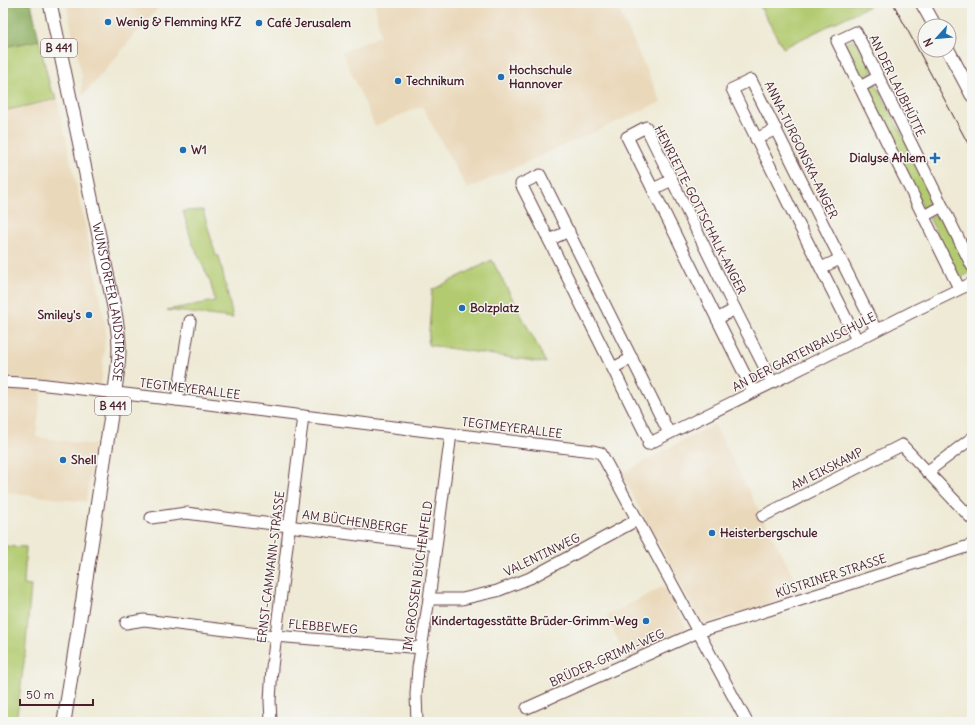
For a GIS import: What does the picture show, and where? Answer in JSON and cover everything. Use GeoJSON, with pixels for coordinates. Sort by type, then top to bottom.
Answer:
{"type":"FeatureCollection","features":[{"type":"Feature","properties":{"kind":"main road","name":"WUNSTORFER LANDSTRASSE"},"geometry":{"type":"LineString","coordinates":[[50,3],[101,245],[116,321],[119,348],[115,393],[64,722]]}},
{"type":"Feature","properties":{"kind":"main road"},"geometry":{"type":"LineString","coordinates":[[922,3],[930,18]]}},
{"type":"Feature","properties":{"kind":"main road"},"geometry":{"type":"LineString","coordinates":[[952,58],[972,95]]}},
{"type":"Feature","properties":{"kind":"street","name":"AN DER LAUBHÜTTE"},"geometry":{"type":"LineString","coordinates":[[960,288],[837,41],[856,32],[972,266]]}},
{"type":"Feature","properties":{"kind":"street"},"geometry":{"type":"LineString","coordinates":[[860,87],[878,77]]}},
{"type":"Feature","properties":{"kind":"street","name":"ANNA-TURGONSKA-ANGER"},"geometry":{"type":"LineString","coordinates":[[857,340],[732,89],[751,80],[876,330]]}},
{"type":"Feature","properties":{"kind":"street","name":"HENRIETTE-GOTTSCHALK-ANGER"},"geometry":{"type":"LineString","coordinates":[[754,391],[627,137],[646,127],[772,382]]}},
{"type":"Feature","properties":{"kind":"street"},"geometry":{"type":"LineString","coordinates":[[756,139],[776,129]]}},
{"type":"Feature","properties":{"kind":"street"},"geometry":{"type":"LineString","coordinates":[[632,358],[613,368],[521,184],[540,175],[569,231],[670,434]]}},
{"type":"Feature","properties":{"kind":"street"},"geometry":{"type":"LineString","coordinates":[[653,189],[672,180]]}},
{"type":"Feature","properties":{"kind":"street"},"geometry":{"type":"LineString","coordinates":[[924,216],[942,206]]}},
{"type":"Feature","properties":{"kind":"street"},"geometry":{"type":"LineString","coordinates":[[549,240],[569,231]]}},
{"type":"Feature","properties":{"kind":"street"},"geometry":{"type":"LineString","coordinates":[[821,268],[840,258]]}},
{"type":"Feature","properties":{"kind":"street","name":"AN DER GARTENBAUSCHULE"},"geometry":{"type":"LineString","coordinates":[[613,368],[649,444],[972,283]]}},
{"type":"Feature","properties":{"kind":"street"},"geometry":{"type":"LineString","coordinates":[[717,319],[735,309]]}},
{"type":"Feature","properties":{"kind":"street"},"geometry":{"type":"LineString","coordinates":[[177,400],[190,321]]}},
{"type":"Feature","properties":{"kind":"street","name":"TEGTMEYERALLEE"},"geometry":{"type":"LineString","coordinates":[[3,382],[38,384],[177,400],[601,453],[698,632],[743,721]]}},
{"type":"Feature","properties":{"kind":"street","name":"ERNST-CAMMANN-STRASSE"},"geometry":{"type":"LineString","coordinates":[[271,722],[270,701],[275,636],[303,416]]}},
{"type":"Feature","properties":{"kind":"street","name":"IM GROSSEN BÜCHENFELD"},"geometry":{"type":"LineString","coordinates":[[417,722],[416,694],[418,668],[429,599],[451,434]]}},
{"type":"Feature","properties":{"kind":"street"},"geometry":{"type":"LineString","coordinates":[[972,438],[928,472],[972,519]]}},
{"type":"Feature","properties":{"kind":"street","name":"AM EIKSKAMP"},"geometry":{"type":"LineString","coordinates":[[763,516],[902,445],[928,472]]}},
{"type":"Feature","properties":{"kind":"street","name":"AM BÜCHENBERGE"},"geometry":{"type":"LineString","coordinates":[[151,518],[186,512],[436,545]]}},
{"type":"Feature","properties":{"kind":"street","name":"VALENTINWEG"},"geometry":{"type":"LineString","coordinates":[[429,599],[462,599],[497,591],[530,578],[637,520]]}},
{"type":"Feature","properties":{"kind":"street","name":"KÜSTRINER STRASSE"},"geometry":{"type":"LineString","coordinates":[[698,632],[972,545]]}},
{"type":"Feature","properties":{"kind":"street","name":"FLEBBEWEG"},"geometry":{"type":"LineString","coordinates":[[126,623],[144,620],[275,636],[422,648]]}},
{"type":"Feature","properties":{"kind":"street","name":"BRÜDER-GRIMM-WEG"},"geometry":{"type":"LineString","coordinates":[[527,708],[698,632]]}},
{"type":"Feature","properties":{"kind":"shaded area"},"geometry":{"type":"Polygon","coordinates":[[[66,3],[162,3],[82,97],[82,76],[66,3]]]}},
{"type":"Feature","properties":{"kind":"shaded area","name":"Hochschule Hannover"},"geometry":{"type":"Polygon","coordinates":[[[375,3],[616,3],[661,102],[467,189],[422,106],[375,126],[342,52],[380,36],[375,3]]]}},
{"type":"Feature","properties":{"kind":"shaded area"},"geometry":{"type":"Polygon","coordinates":[[[57,99],[97,279],[106,328],[101,385],[3,379],[3,111],[57,99]]]}},
{"type":"Feature","properties":{"kind":"shaded area"},"geometry":{"type":"Polygon","coordinates":[[[3,382],[42,385],[36,437],[94,445],[86,502],[3,492],[3,382]]]}},
{"type":"Feature","properties":{"kind":"shaded area","name":"Heisterbergschule"},"geometry":{"type":"Polygon","coordinates":[[[714,424],[802,593],[705,623],[700,620],[621,474],[714,424]]]}},
{"type":"Feature","properties":{"kind":"shaded area","name":"Kindertagesstätte Brüder-Grimm-Weg"},"geometry":{"type":"Polygon","coordinates":[[[664,586],[686,626],[686,629],[682,633],[627,660],[607,616],[664,586]]]}},
{"type":"Feature","properties":{"kind":"green space"},"geometry":{"type":"Polygon","coordinates":[[[3,3],[31,3],[39,40],[3,47],[3,3]]]}},
{"type":"Feature","properties":{"kind":"green space"},"geometry":{"type":"Polygon","coordinates":[[[758,3],[875,3],[783,48],[758,3]]]}},
{"type":"Feature","properties":{"kind":"green space"},"geometry":{"type":"Polygon","coordinates":[[[39,40],[50,87],[57,99],[3,111],[3,47],[39,40]]]}},
{"type":"Feature","properties":{"kind":"green space"},"geometry":{"type":"Polygon","coordinates":[[[852,40],[858,43],[873,72],[859,79],[845,50],[846,43],[852,40]]]}},
{"type":"Feature","properties":{"kind":"green space"},"geometry":{"type":"Polygon","coordinates":[[[875,82],[937,201],[923,208],[865,88],[875,82]]]}},
{"type":"Feature","properties":{"kind":"green space"},"geometry":{"type":"Polygon","coordinates":[[[203,210],[216,256],[219,256],[233,318],[167,310],[215,301],[210,281],[192,242],[183,211],[203,210]]]}},
{"type":"Feature","properties":{"kind":"green space"},"geometry":{"type":"Polygon","coordinates":[[[941,211],[972,271],[960,278],[929,218],[941,211]]]}},
{"type":"Feature","properties":{"kind":"green space"},"geometry":{"type":"Polygon","coordinates":[[[492,260],[546,363],[428,345],[432,290],[492,260]]]}},
{"type":"Feature","properties":{"kind":"green space"},"geometry":{"type":"Polygon","coordinates":[[[3,546],[26,547],[24,585],[31,586],[25,655],[16,722],[3,722],[3,546]]]}},
{"type":"Feature","properties":{"kind":"tram line"},"geometry":{"type":"LineString","coordinates":[[893,3],[972,151]]}},
{"type":"Feature","properties":{"kind":"place","name":"Wenig & Flemming KFZ"},"geometry":{"type":"Point","coordinates":[108,22]}},
{"type":"Feature","properties":{"kind":"place","name":"Café Jerusalem"},"geometry":{"type":"Point","coordinates":[259,23]}},
{"type":"Feature","properties":{"kind":"place","name":"Hochschule Hannover"},"geometry":{"type":"Point","coordinates":[501,77]}},
{"type":"Feature","properties":{"kind":"place","name":"Technikum"},"geometry":{"type":"Point","coordinates":[398,81]}},
{"type":"Feature","properties":{"kind":"place","name":"W1"},"geometry":{"type":"Point","coordinates":[183,150]}},
{"type":"Feature","properties":{"kind":"place","name":"Dialyse Ahlem"},"geometry":{"type":"Point","coordinates":[935,158]}},
{"type":"Feature","properties":{"kind":"place","name":"Bolzplatz"},"geometry":{"type":"Point","coordinates":[462,308]}},
{"type":"Feature","properties":{"kind":"place","name":"Smiley's"},"geometry":{"type":"Point","coordinates":[89,315]}},
{"type":"Feature","properties":{"kind":"place","name":"Shell"},"geometry":{"type":"Point","coordinates":[63,460]}},
{"type":"Feature","properties":{"kind":"place","name":"Heisterbergschule"},"geometry":{"type":"Point","coordinates":[712,533]}},
{"type":"Feature","properties":{"kind":"place","name":"Kindertagesstätte Brüder-Grimm-Weg"},"geometry":{"type":"Point","coordinates":[646,621]}}]}
